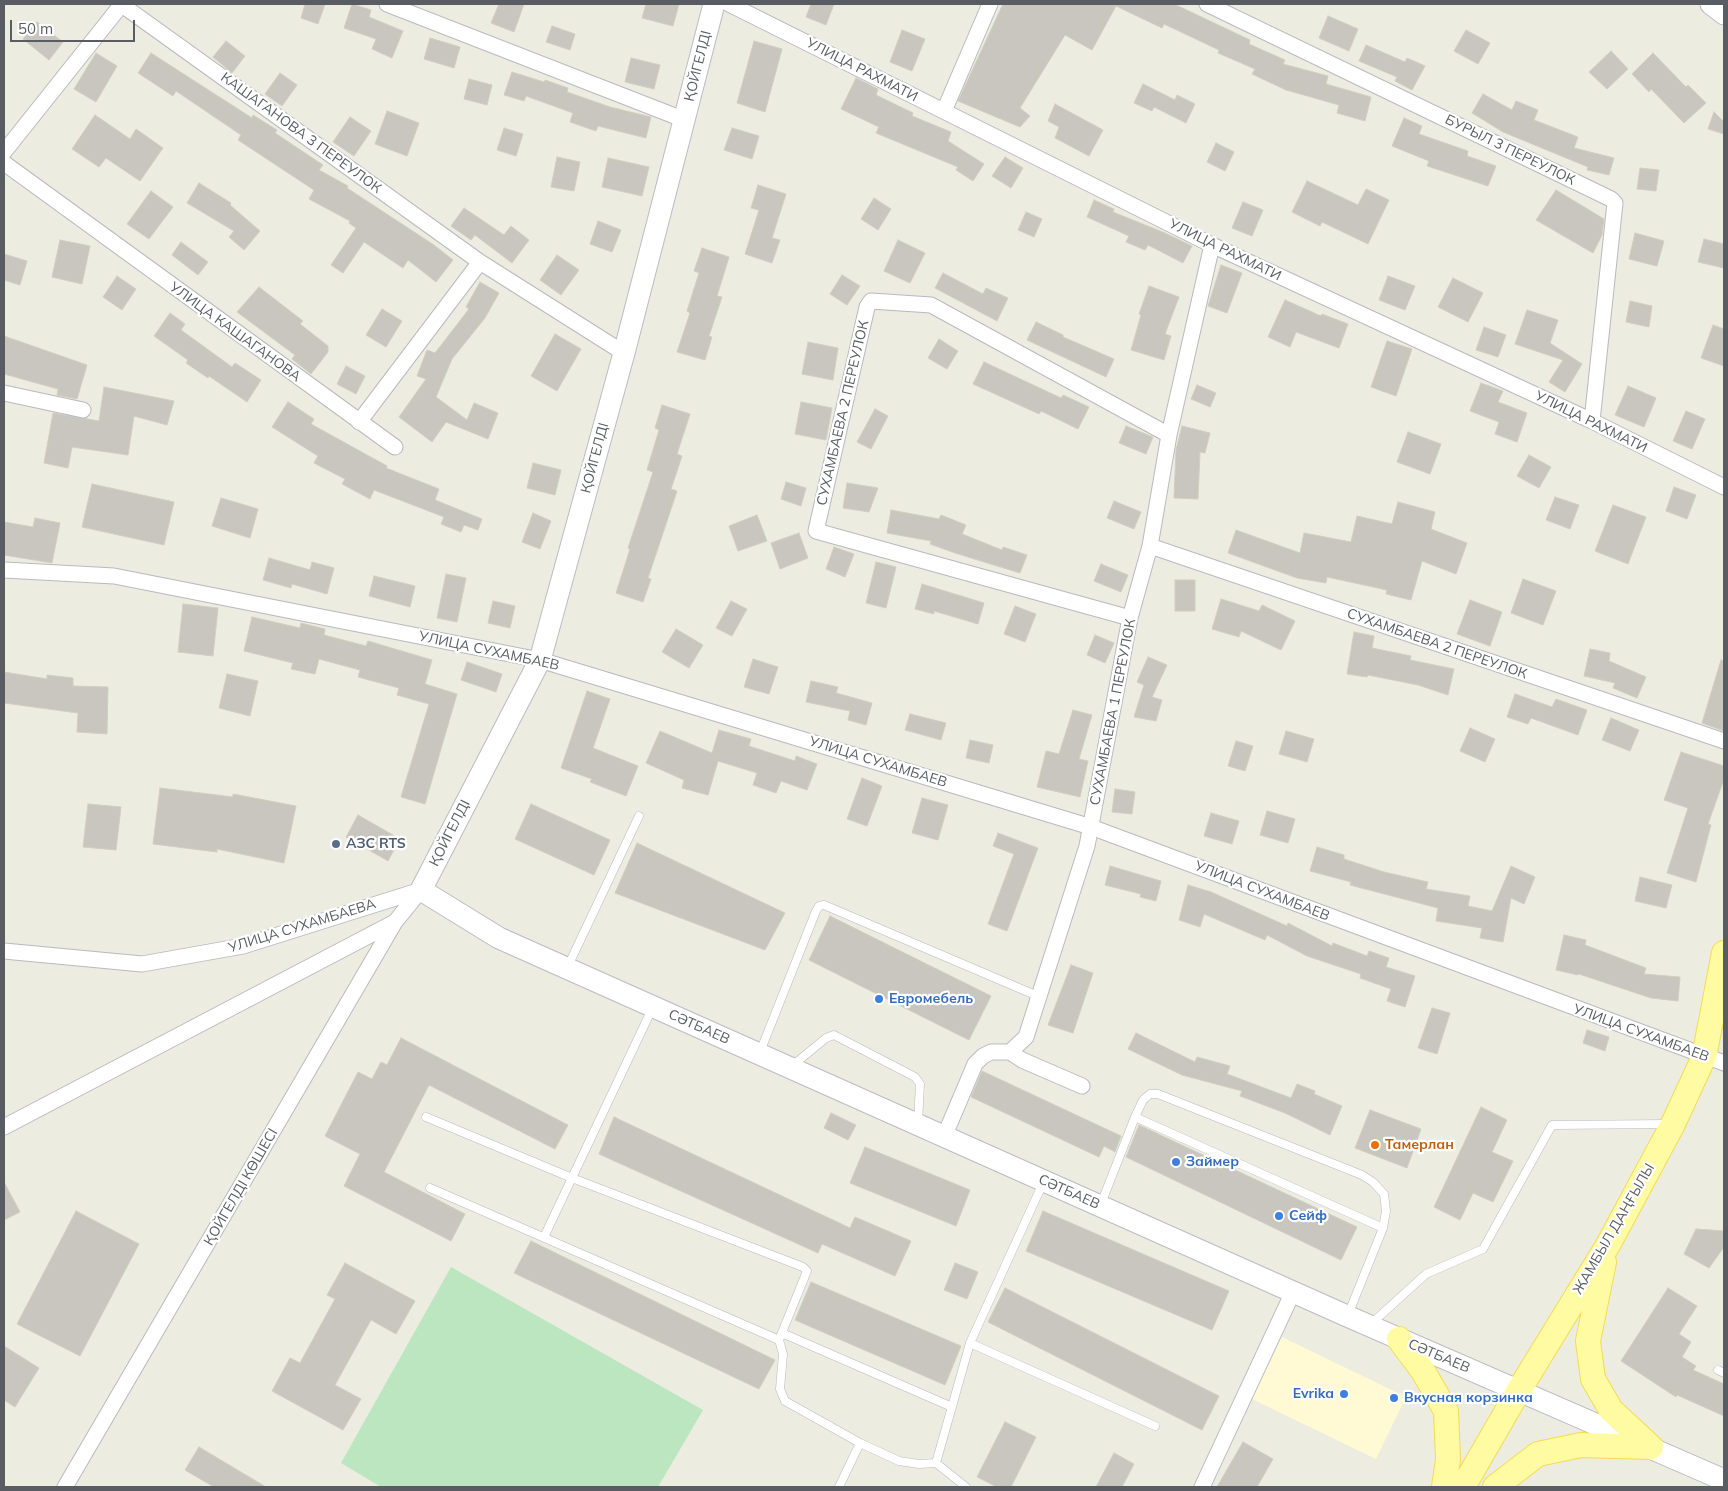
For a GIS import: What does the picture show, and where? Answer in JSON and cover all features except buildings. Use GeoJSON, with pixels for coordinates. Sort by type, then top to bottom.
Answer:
{"type":"FeatureCollection","features":[{"type":"Feature","properties":{"kind":"main road","name":"ЖАМБЫЛ ДАҢҒЫЛЫ"},"geometry":{"type":"LineString","coordinates":[[1463,1487],[1519,1390],[1608,1245],[1673,1124],[1714,1060],[1724,953]]}},
{"type":"Feature","properties":{"kind":"main road"},"geometry":{"type":"LineString","coordinates":[[1608,1245],[1588,1341],[1593,1380],[1611,1410],[1652,1447]]}},
{"type":"Feature","properties":{"kind":"main road"},"geometry":{"type":"LineString","coordinates":[[1399,1339],[1423,1371],[1446,1411],[1448,1460],[1444,1487]]}},
{"type":"Feature","properties":{"kind":"main road"},"geometry":{"type":"LineString","coordinates":[[1495,1487],[1538,1454],[1581,1445],[1652,1447]]}},
{"type":"Feature","properties":{"kind":"street","name":"КАШАГАНОВА 3 ПЕРЕУЛОК"},"geometry":{"type":"LineString","coordinates":[[4,152],[122,4],[480,262],[624,353]]}},
{"type":"Feature","properties":{"kind":"street"},"geometry":{"type":"LineString","coordinates":[[387,4],[684,120]]}},
{"type":"Feature","properties":{"kind":"street","name":"ҚОЙГЕЛДІ"},"geometry":{"type":"LineString","coordinates":[[420,890],[540,660],[624,353],[714,4]]}},
{"type":"Feature","properties":{"kind":"street","name":"УЛИЦА РАХМАТИ"},"geometry":{"type":"LineString","coordinates":[[729,4],[1212,244],[1592,421],[1724,488]]}},
{"type":"Feature","properties":{"kind":"street"},"geometry":{"type":"LineString","coordinates":[[944,111],[990,4]]}},
{"type":"Feature","properties":{"kind":"street","name":"БУРЫЛ 3 ПЕРЕУЛОК"},"geometry":{"type":"LineString","coordinates":[[1207,4],[1611,199],[1615,203],[1592,421]]}},
{"type":"Feature","properties":{"kind":"street"},"geometry":{"type":"LineString","coordinates":[[1711,4],[1724,14]]}},
{"type":"Feature","properties":{"kind":"street","name":"УЛИЦА КАШАГАНОВА"},"geometry":{"type":"LineString","coordinates":[[4,163],[395,447]]}},
{"type":"Feature","properties":{"kind":"street","name":"СУХАМБАЕВА 1 ПЕРЕУЛОК"},"geometry":{"type":"LineString","coordinates":[[1010,1052],[1026,1037],[1087,846],[1130,618],[1150,546],[1169,435],[1212,244]]}},
{"type":"Feature","properties":{"kind":"street"},"geometry":{"type":"LineString","coordinates":[[359,422],[480,262]]}},
{"type":"Feature","properties":{"kind":"street","name":"СУХАМБАЕВА 2 ПЕРЕУЛОК"},"geometry":{"type":"LineString","coordinates":[[1130,618],[816,531],[867,307],[871,301],[931,305],[1169,435]]}},
{"type":"Feature","properties":{"kind":"street"},"geometry":{"type":"LineString","coordinates":[[4,393],[83,410]]}},
{"type":"Feature","properties":{"kind":"street","name":"СУХАМБАЕВА 2 ПЕРЕУЛОК"},"geometry":{"type":"LineString","coordinates":[[1150,546],[1724,740]]}},
{"type":"Feature","properties":{"kind":"street","name":"УЛИЦА СУХАМБАЕВ"},"geometry":{"type":"LineString","coordinates":[[4,570],[114,576],[540,660],[1091,827],[1714,1060]]}},
{"type":"Feature","properties":{"kind":"street","name":"ҚОЙГЕЛДІ КӨШЕСІ"},"geometry":{"type":"LineString","coordinates":[[65,1487],[395,922],[420,890]]}},
{"type":"Feature","properties":{"kind":"street","name":"УЛИЦА СУХАМБАЕВА"},"geometry":{"type":"LineString","coordinates":[[4,951],[142,964],[243,946],[420,890]]}},
{"type":"Feature","properties":{"kind":"street","name":"СӘТБАЕВ"},"geometry":{"type":"LineString","coordinates":[[420,890],[499,938],[567,969],[1399,1339],[1652,1447],[1724,1480]]}},
{"type":"Feature","properties":{"kind":"street"},"geometry":{"type":"LineString","coordinates":[[4,1127],[395,922]]}},
{"type":"Feature","properties":{"kind":"street"},"geometry":{"type":"LineString","coordinates":[[944,1137],[975,1064],[983,1056],[991,1052],[1010,1052],[1022,1060],[1082,1086]]}},
{"type":"Feature","properties":{"kind":"street"},"geometry":{"type":"LineString","coordinates":[[1202,1487],[1293,1292]]}},
{"type":"Feature","properties":{"kind":"lane"},"geometry":{"type":"LineString","coordinates":[[567,969],[639,816]]}},
{"type":"Feature","properties":{"kind":"lane"},"geometry":{"type":"LineString","coordinates":[[759,1054],[819,906],[824,905],[1040,997]]}},
{"type":"Feature","properties":{"kind":"lane"},"geometry":{"type":"LineString","coordinates":[[544,1237],[653,1007]]}},
{"type":"Feature","properties":{"kind":"lane"},"geometry":{"type":"LineString","coordinates":[[790,1068],[826,1038],[834,1035],[915,1076],[920,1084],[918,1125]]}},
{"type":"Feature","properties":{"kind":"lane"},"geometry":{"type":"LineString","coordinates":[[1100,1206],[1135,1117],[1143,1100],[1150,1094],[1158,1094],[1362,1175],[1373,1182],[1384,1194],[1386,1211],[1383,1228],[1347,1316]]}},
{"type":"Feature","properties":{"kind":"lane"},"geometry":{"type":"LineString","coordinates":[[426,1117],[572,1178],[803,1267],[807,1271],[780,1336],[783,1354],[780,1389],[785,1401],[860,1443],[899,1461],[920,1464],[936,1463],[962,1486]]}},
{"type":"Feature","properties":{"kind":"lane"},"geometry":{"type":"LineString","coordinates":[[1135,1117],[1383,1228]]}},
{"type":"Feature","properties":{"kind":"lane"},"geometry":{"type":"LineString","coordinates":[[1370,1326],[1426,1274],[1482,1249],[1552,1125],[1673,1124]]}},
{"type":"Feature","properties":{"kind":"lane"},"geometry":{"type":"LineString","coordinates":[[936,1463],[970,1344],[1044,1181]]}},
{"type":"Feature","properties":{"kind":"lane"},"geometry":{"type":"LineString","coordinates":[[430,1188],[952,1407]]}},
{"type":"Feature","properties":{"kind":"lane"},"geometry":{"type":"LineString","coordinates":[[970,1344],[1155,1426]]}},
{"type":"Feature","properties":{"kind":"lane"},"geometry":{"type":"LineString","coordinates":[[839,1487],[860,1443]]}},
{"type":"Feature","properties":{"kind":"shaded area"},"geometry":{"type":"Polygon","coordinates":[[[1282,1337],[1406,1397],[1376,1459],[1252,1399],[1282,1337]]]}},
{"type":"Feature","properties":{"kind":"green space"},"geometry":{"type":"Polygon","coordinates":[[[451,1267],[703,1410],[658,1487],[381,1487],[341,1463],[451,1267]]]}},
{"type":"Feature","properties":{"kind":"place","name":"АЗС RTS"},"geometry":{"type":"Point","coordinates":[336,844]}},
{"type":"Feature","properties":{"kind":"place","name":"Евромебель"},"geometry":{"type":"Point","coordinates":[879,999]}},
{"type":"Feature","properties":{"kind":"place","name":"Тамерлан"},"geometry":{"type":"Point","coordinates":[1375,1145]}},
{"type":"Feature","properties":{"kind":"place","name":"Займер"},"geometry":{"type":"Point","coordinates":[1176,1162]}},
{"type":"Feature","properties":{"kind":"place","name":"Сейф"},"geometry":{"type":"Point","coordinates":[1279,1216]}},
{"type":"Feature","properties":{"kind":"place","name":"Evrika"},"geometry":{"type":"Point","coordinates":[1344,1394]}},
{"type":"Feature","properties":{"kind":"place","name":"Вкусная корзинка"},"geometry":{"type":"Point","coordinates":[1394,1398]}}]}
